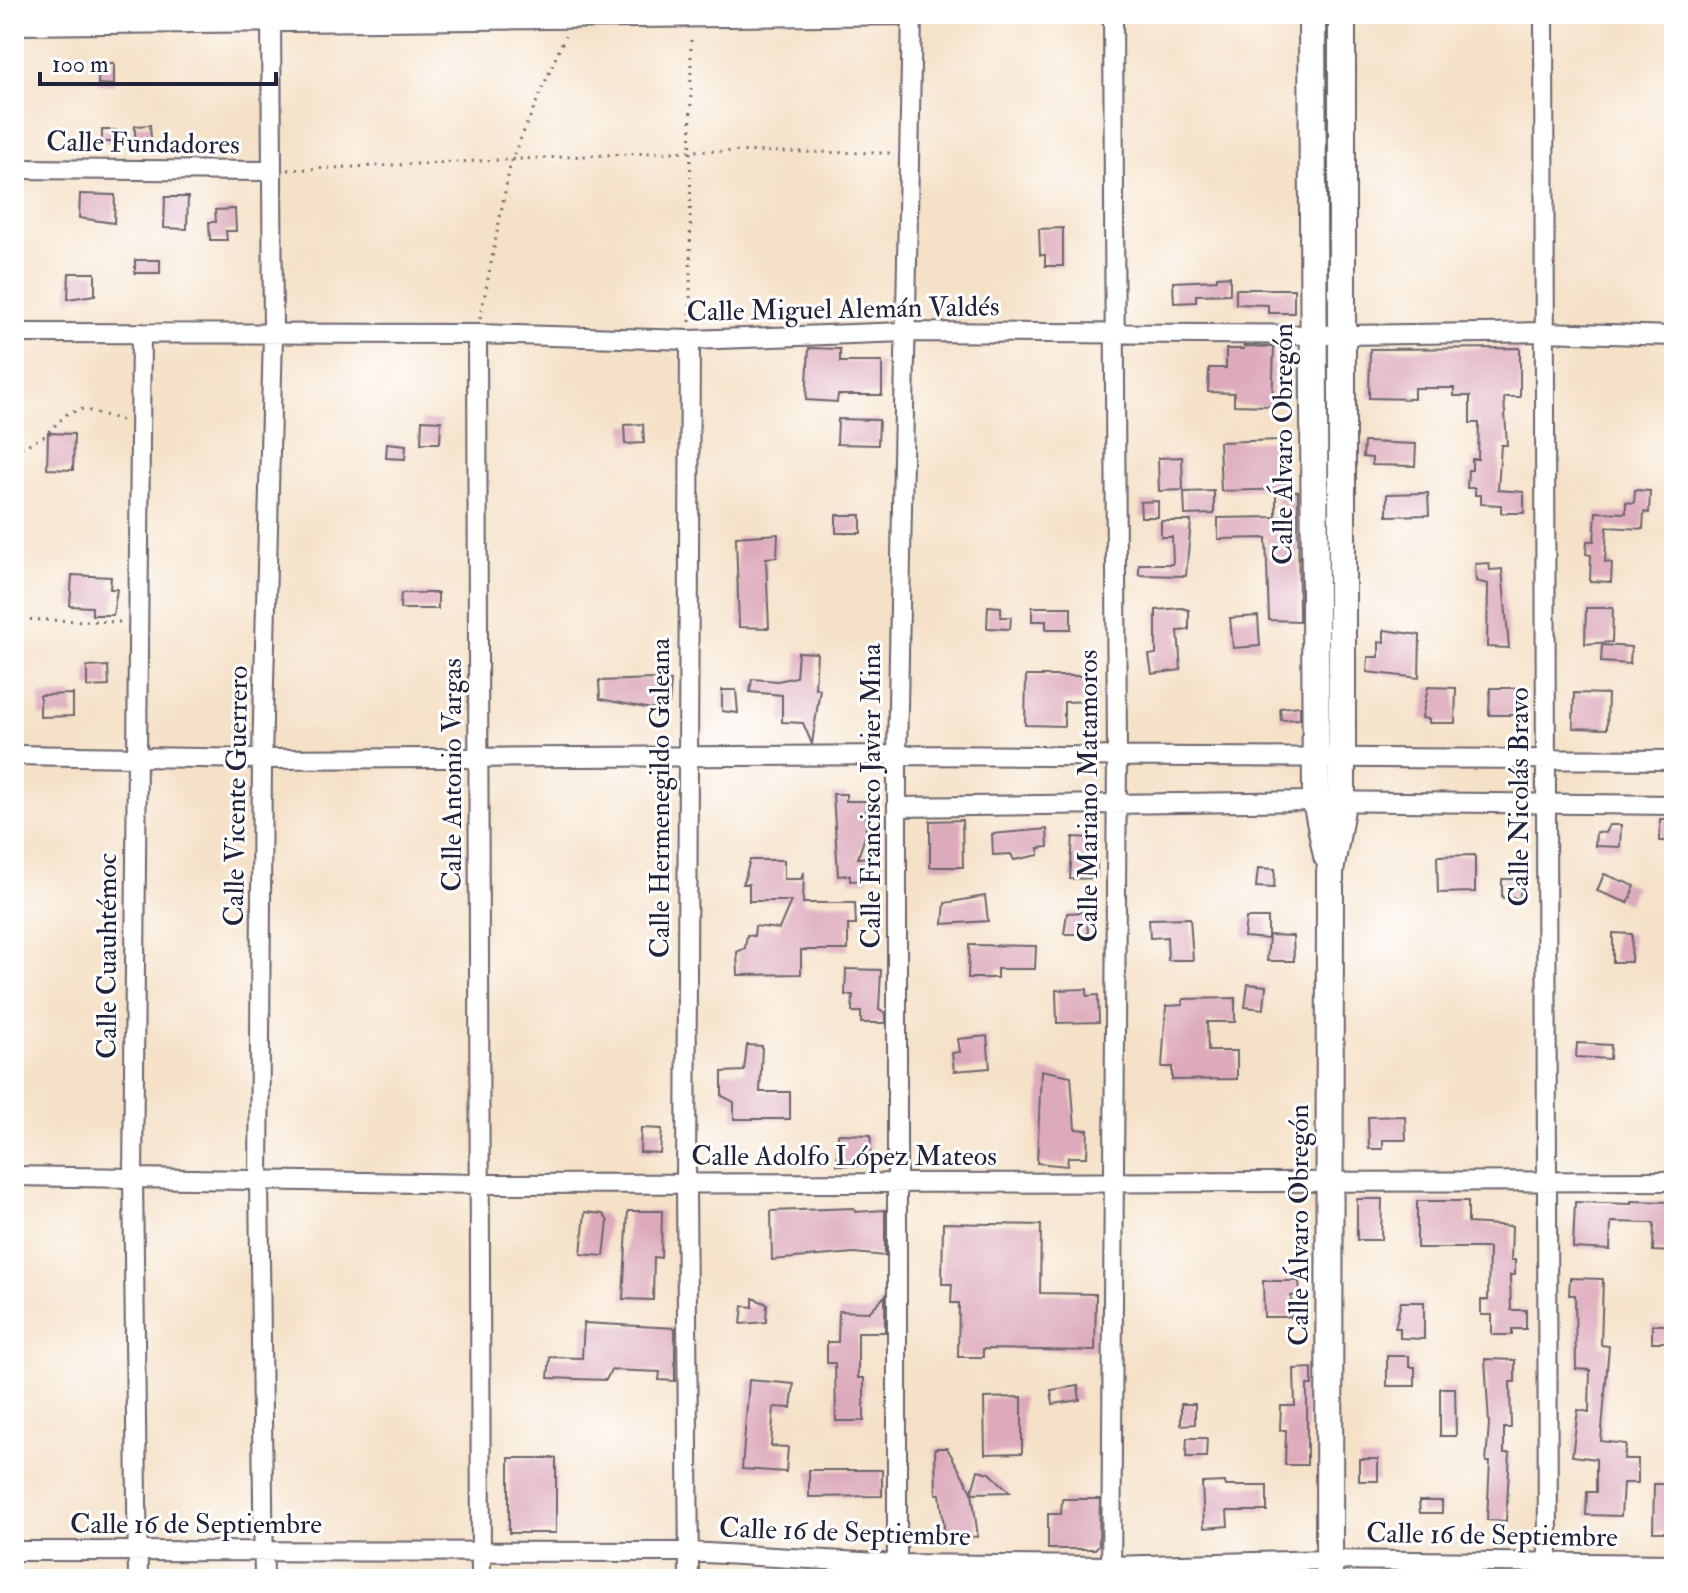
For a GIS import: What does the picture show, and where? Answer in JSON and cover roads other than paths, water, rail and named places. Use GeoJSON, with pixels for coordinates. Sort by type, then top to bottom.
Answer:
{"type":"FeatureCollection","features":[{"type":"Feature","properties":{"kind":"street"},"geometry":{"type":"LineString","coordinates":[[14,25],[271,18],[912,14]]}},
{"type":"Feature","properties":{"kind":"street","name":"Calle Francisco Javier Mina"},"geometry":{"type":"LineString","coordinates":[[896,1571],[897,755],[904,332],[912,153],[912,14]]}},
{"type":"Feature","properties":{"kind":"street","name":"Calle Mariano Matamoros"},"geometry":{"type":"LineString","coordinates":[[1111,1572],[1117,755],[1113,14]]}},
{"type":"Feature","properties":{"kind":"street","name":"Calle Álvaro Obregón"},"geometry":{"type":"LineString","coordinates":[[1312,14],[1313,334],[1329,756]]}},
{"type":"Feature","properties":{"kind":"street","name":"Calle Álvaro Obregón"},"geometry":{"type":"LineString","coordinates":[[1329,1570],[1329,756],[1342,335],[1342,14]]}},
{"type":"Feature","properties":{"kind":"street","name":"Calle Nicolás Bravo"},"geometry":{"type":"LineString","coordinates":[[1544,14],[1548,1571]]}},
{"type":"Feature","properties":{"kind":"street","name":"Calle Vicente Guerrero"},"geometry":{"type":"LineString","coordinates":[[264,1579],[259,1180],[262,759],[273,335],[271,18]]}},
{"type":"Feature","properties":{"kind":"street","name":"Calle Fundadores"},"geometry":{"type":"LineString","coordinates":[[14,169],[271,171]]}},
{"type":"Feature","properties":{"kind":"street","name":"Calle Miguel Alemán Valdés"},"geometry":{"type":"LineString","coordinates":[[14,333],[477,334],[690,340],[904,332],[1342,335],[1544,332],[1674,336]]}},
{"type":"Feature","properties":{"kind":"street","name":"Calle Cuauhtémoc"},"geometry":{"type":"LineString","coordinates":[[138,1579],[133,1178],[134,756],[141,333]]}},
{"type":"Feature","properties":{"kind":"street","name":"Calle Antonio Vargas"},"geometry":{"type":"LineString","coordinates":[[477,334],[481,1579]]}},
{"type":"Feature","properties":{"kind":"street","name":"Calle Hermenegildo Galeana"},"geometry":{"type":"LineString","coordinates":[[689,1579],[686,758],[690,340]]}},
{"type":"Feature","properties":{"kind":"street"},"geometry":{"type":"LineString","coordinates":[[14,755],[262,759],[1117,755],[1674,760]]}},
{"type":"Feature","properties":{"kind":"street"},"geometry":{"type":"LineString","coordinates":[[897,807],[1115,802],[1674,805]]}},
{"type":"Feature","properties":{"kind":"street","name":"Calle Adolfo López Mateos"},"geometry":{"type":"LineString","coordinates":[[14,1176],[480,1184],[1547,1184],[1674,1181]]}},
{"type":"Feature","properties":{"kind":"street","name":"Calle 16 de Septiembre"},"geometry":{"type":"LineString","coordinates":[[14,1551],[689,1552],[896,1571],[1548,1571],[1674,1564]]}}]}
